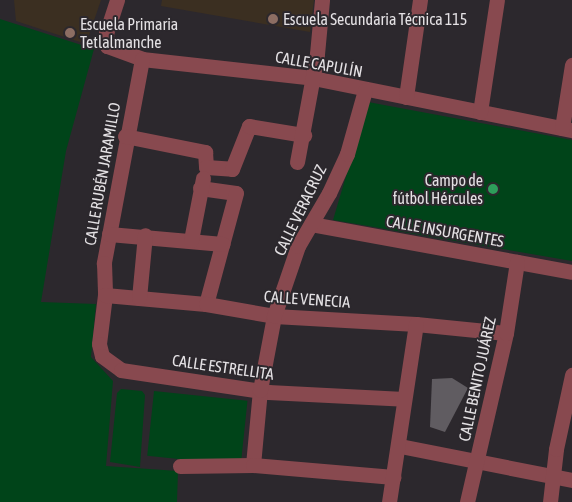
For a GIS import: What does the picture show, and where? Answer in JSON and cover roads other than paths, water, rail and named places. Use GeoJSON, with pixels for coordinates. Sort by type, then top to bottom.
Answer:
{"type":"FeatureCollection","features":[{"type":"Feature","properties":{"kind":"street","name":"CALLE CAPULÍN"},"geometry":{"type":"LineString","coordinates":[[117,0],[106,33],[107,46],[142,59],[313,78],[567,129]]}},
{"type":"Feature","properties":{"kind":"street"},"geometry":{"type":"LineString","coordinates":[[297,162],[304,136],[313,78],[322,0]]}},
{"type":"Feature","properties":{"kind":"street"},"geometry":{"type":"LineString","coordinates":[[406,97],[420,0]]}},
{"type":"Feature","properties":{"kind":"street"},"geometry":{"type":"LineString","coordinates":[[480,112],[497,0]]}},
{"type":"Feature","properties":{"kind":"street","name":"CALLE RUBÉN JARAMILLO"},"geometry":{"type":"LineString","coordinates":[[105,295],[104,263],[126,136],[142,59]]}},
{"type":"Feature","properties":{"kind":"street"},"geometry":{"type":"LineString","coordinates":[[567,129],[572,65]]}},
{"type":"Feature","properties":{"kind":"street","name":"CALLE VERACRUZ"},"geometry":{"type":"LineString","coordinates":[[253,465],[260,390],[274,316],[298,246],[347,154],[366,90]]}},
{"type":"Feature","properties":{"kind":"street"},"geometry":{"type":"LineString","coordinates":[[206,304],[236,193],[232,169],[249,126],[304,136]]}},
{"type":"Feature","properties":{"kind":"street"},"geometry":{"type":"LineString","coordinates":[[126,136],[205,152],[206,167],[200,188],[191,240]]}},
{"type":"Feature","properties":{"kind":"street"},"geometry":{"type":"LineString","coordinates":[[206,167],[232,169]]}},
{"type":"Feature","properties":{"kind":"street"},"geometry":{"type":"LineString","coordinates":[[200,188],[236,193]]}},
{"type":"Feature","properties":{"kind":"street","name":"CALLE INSURGENTES"},"geometry":{"type":"LineString","coordinates":[[311,224],[572,272]]}},
{"type":"Feature","properties":{"kind":"street"},"geometry":{"type":"LineString","coordinates":[[109,234],[145,235],[223,244]]}},
{"type":"Feature","properties":{"kind":"street"},"geometry":{"type":"LineString","coordinates":[[138,298],[145,235]]}},
{"type":"Feature","properties":{"kind":"street","name":"CALLE BENITO JUÁREZ"},"geometry":{"type":"LineString","coordinates":[[467,502],[506,333],[518,262]]}},
{"type":"Feature","properties":{"kind":"street","name":"CALLE VENECIA"},"geometry":{"type":"LineString","coordinates":[[105,295],[206,304],[274,316],[416,324],[506,333]]}},
{"type":"Feature","properties":{"kind":"street","name":"CALLE ESTRELLITA"},"geometry":{"type":"LineString","coordinates":[[105,295],[99,344],[102,356],[122,370],[260,390],[404,399]]}},
{"type":"Feature","properties":{"kind":"street"},"geometry":{"type":"LineString","coordinates":[[389,502],[400,446],[404,399],[416,324]]}},
{"type":"Feature","properties":{"kind":"street"},"geometry":{"type":"LineString","coordinates":[[550,502],[568,415],[572,375]]}},
{"type":"Feature","properties":{"kind":"street"},"geometry":{"type":"LineString","coordinates":[[400,446],[572,480]]}},
{"type":"Feature","properties":{"kind":"street"},"geometry":{"type":"LineString","coordinates":[[180,466],[253,465],[393,477]]}},
{"type":"Feature","properties":{"kind":"place","name":"Escuela Secundaria Técnica 115"},"geometry":{"type":"Point","coordinates":[273,19]}},
{"type":"Feature","properties":{"kind":"place","name":"Escuela Primaria Tetlalmanche"},"geometry":{"type":"Point","coordinates":[70,33]}},
{"type":"Feature","properties":{"kind":"place","name":"Campo de fútbol Hércules"},"geometry":{"type":"Point","coordinates":[493,189]}}]}
